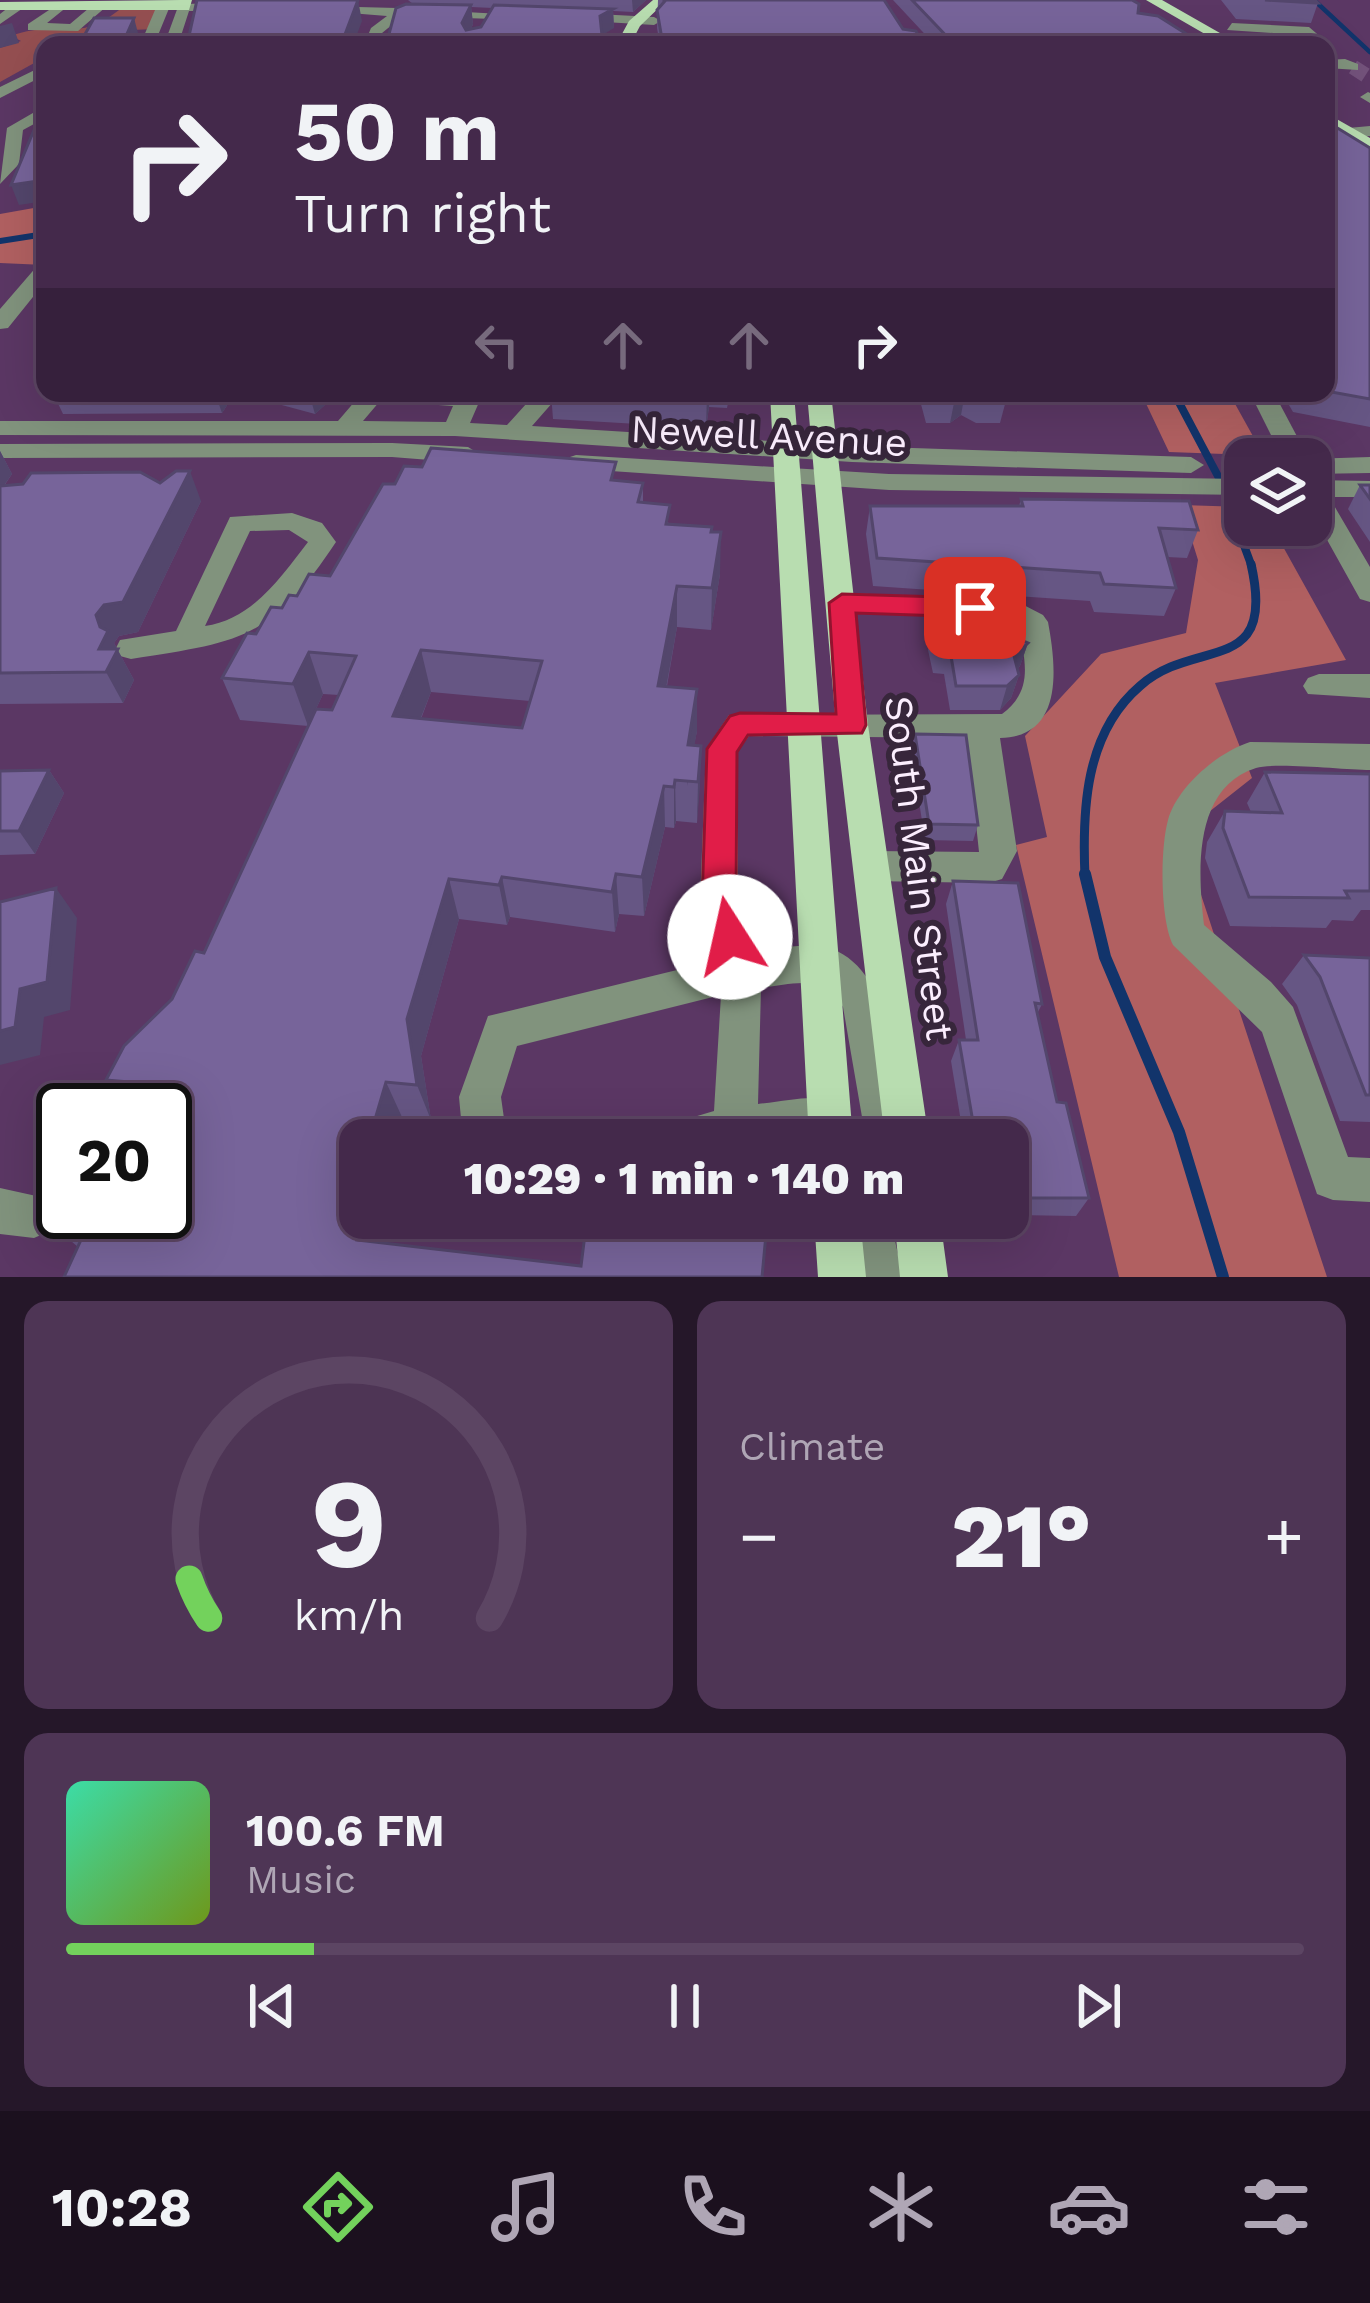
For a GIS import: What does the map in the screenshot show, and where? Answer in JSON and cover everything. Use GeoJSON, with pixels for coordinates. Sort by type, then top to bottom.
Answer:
{"type":"FeatureCollection","features":[{"type":"Feature","properties":{"kind":"main road"},"geometry":{"type":"LineString","coordinates":[[632,36],[662,0]]}},
{"type":"Feature","properties":{"kind":"main road"},"geometry":{"type":"LineString","coordinates":[[644,36],[647,21],[680,0]]}},
{"type":"Feature","properties":{"kind":"main road"},"geometry":{"type":"LineString","coordinates":[[0,3],[110,2]]}},
{"type":"Feature","properties":{"kind":"main road"},"geometry":{"type":"LineString","coordinates":[[0,3],[186,2]]}},
{"type":"Feature","properties":{"kind":"main road"},"geometry":{"type":"LineString","coordinates":[[1145,2],[1195,36]]}},
{"type":"Feature","properties":{"kind":"main road"},"geometry":{"type":"LineString","coordinates":[[1145,2],[1215,36]]}},
{"type":"Feature","properties":{"kind":"main road"},"geometry":{"type":"LineString","coordinates":[[1335,107],[1364,130],[1370,145]]}},
{"type":"Feature","properties":{"kind":"main road"},"geometry":{"type":"LineString","coordinates":[[1335,121],[1364,130]]}},
{"type":"Feature","properties":{"kind":"main road"},"geometry":{"type":"LineString","coordinates":[[782,402],[801,725],[834,1119]]}},
{"type":"Feature","properties":{"kind":"main road","name":"South Main Street"},"geometry":{"type":"LineString","coordinates":[[820,402],[851,725],[904,1119]]}},
{"type":"Feature","properties":{"kind":"main road"},"geometry":{"type":"LineString","coordinates":[[839,1239],[842,1277]]}},
{"type":"Feature","properties":{"kind":"main road"},"geometry":{"type":"LineString","coordinates":[[919,1239],[924,1277]]}},
{"type":"Feature","properties":{"kind":"street"},"geometry":{"type":"LineString","coordinates":[[374,36],[418,0]]}},
{"type":"Feature","properties":{"kind":"street"},"geometry":{"type":"LineString","coordinates":[[0,22],[73,28],[110,2]]}},
{"type":"Feature","properties":{"kind":"street"},"geometry":{"type":"LineString","coordinates":[[151,36],[164,2]]}},
{"type":"Feature","properties":{"kind":"street"},"geometry":{"type":"LineString","coordinates":[[174,36],[186,2],[250,6]]}},
{"type":"Feature","properties":{"kind":"street"},"geometry":{"type":"LineString","coordinates":[[0,22],[19,6]]}},
{"type":"Feature","properties":{"kind":"street"},"geometry":{"type":"LineString","coordinates":[[33,27],[61,6]]}},
{"type":"Feature","properties":{"kind":"street"},"geometry":{"type":"LineString","coordinates":[[308,8],[490,7],[538,14]]}},
{"type":"Feature","properties":{"kind":"street"},"geometry":{"type":"LineString","coordinates":[[477,36],[490,7]]}},
{"type":"Feature","properties":{"kind":"street"},"geometry":{"type":"LineString","coordinates":[[559,17],[647,21]]}},
{"type":"Feature","properties":{"kind":"street"},"geometry":{"type":"LineString","coordinates":[[1160,26],[1177,24]]}},
{"type":"Feature","properties":{"kind":"street"},"geometry":{"type":"LineString","coordinates":[[1232,27],[1310,31],[1313,36]]}},
{"type":"Feature","properties":{"kind":"street"},"geometry":{"type":"LineString","coordinates":[[1335,58],[1353,67]]}},
{"type":"Feature","properties":{"kind":"street"},"geometry":{"type":"LineString","coordinates":[[0,93],[36,74]]}},
{"type":"Feature","properties":{"kind":"street"},"geometry":{"type":"LineString","coordinates":[[0,93],[36,98]]}},
{"type":"Feature","properties":{"kind":"street"},"geometry":{"type":"LineString","coordinates":[[0,179],[10,164],[15,139]]}},
{"type":"Feature","properties":{"kind":"street"},"geometry":{"type":"LineString","coordinates":[[0,322],[36,280]]}},
{"type":"Feature","properties":{"kind":"street"},"geometry":{"type":"LineString","coordinates":[[348,426],[365,402]]}},
{"type":"Feature","properties":{"kind":"street"},"geometry":{"type":"LineString","coordinates":[[455,429],[467,402]]}},
{"type":"Feature","properties":{"kind":"street"},"geometry":{"type":"LineString","coordinates":[[513,433],[541,402]]}},
{"type":"Feature","properties":{"kind":"street"},"geometry":{"type":"LineString","coordinates":[[1267,402],[1285,438]]}},
{"type":"Feature","properties":{"kind":"street","name":"Newell Avenue"},"geometry":{"type":"LineString","coordinates":[[0,428],[455,429],[784,463]]}},
{"type":"Feature","properties":{"kind":"street"},"geometry":{"type":"LineString","coordinates":[[29,480],[44,429]]}},
{"type":"Feature","properties":{"kind":"street","name":"Newell Avenue"},"geometry":{"type":"LineString","coordinates":[[0,451],[44,429],[196,450],[392,450],[823,464],[1157,486],[1224,472]]}},
{"type":"Feature","properties":{"kind":"street"},"geometry":{"type":"LineString","coordinates":[[179,483],[196,450]]}},
{"type":"Feature","properties":{"kind":"street","name":"Newell Avenue"},"geometry":{"type":"LineString","coordinates":[[823,464],[889,482],[1224,487]]}},
{"type":"Feature","properties":{"kind":"street"},"geometry":{"type":"LineString","coordinates":[[1332,466],[1370,465]]}},
{"type":"Feature","properties":{"kind":"street"},"geometry":{"type":"LineString","coordinates":[[889,482],[904,512]]}},
{"type":"Feature","properties":{"kind":"street"},"geometry":{"type":"LineString","coordinates":[[1332,488],[1370,489]]}},
{"type":"Feature","properties":{"kind":"street"},"geometry":{"type":"LineString","coordinates":[[131,648],[216,637],[267,613],[322,542],[320,536],[292,521],[240,523],[189,628],[199,638]]}},
{"type":"Feature","properties":{"kind":"street"},"geometry":{"type":"LineString","coordinates":[[1332,525],[1370,592]]}},
{"type":"Feature","properties":{"kind":"street"},"geometry":{"type":"LineString","coordinates":[[735,1119],[741,1061],[741,972],[719,902],[722,749],[740,724],[1009,725],[1031,711],[1043,687],[1033,622],[1012,609],[842,603]]}},
{"type":"Feature","properties":{"kind":"street"},"geometry":{"type":"LineString","coordinates":[[1319,686],[1370,686]]}},
{"type":"Feature","properties":{"kind":"street"},"geometry":{"type":"LineString","coordinates":[[871,866],[989,868],[999,851],[982,726]]}},
{"type":"Feature","properties":{"kind":"street"},"geometry":{"type":"LineString","coordinates":[[1370,757],[1250,755],[1214,780],[1185,821],[1182,896],[1186,933],[1258,995],[1279,1022],[1333,1178],[1370,1180]]}},
{"type":"Feature","properties":{"kind":"street"},"geometry":{"type":"LineString","coordinates":[[483,1119],[480,1097],[502,1030],[741,972],[819,963],[848,978],[862,1003],[884,1119]]}},
{"type":"Feature","properties":{"kind":"street"},"geometry":{"type":"LineString","coordinates":[[871,1239],[879,1277]]}},
{"type":"Feature","properties":{"kind":"shaded area"},"geometry":{"type":"Polygon","coordinates":[[[124,6],[163,6],[155,29],[36,36],[36,62],[0,82],[0,48],[21,41],[11,36],[42,29],[80,29],[124,6]]]}},
{"type":"Feature","properties":{"kind":"shaded area"},"geometry":{"type":"Polygon","coordinates":[[[36,208],[36,265],[0,263],[0,214],[36,208]]]}},
{"type":"Feature","properties":{"kind":"shaded area"},"geometry":{"type":"Polygon","coordinates":[[[1145,402],[1234,402],[1254,438],[1224,438],[1224,454],[1169,452],[1145,402]]]}},
{"type":"Feature","properties":{"kind":"shaded area"},"geometry":{"type":"Polygon","coordinates":[[[1181,505],[1224,506],[1224,546],[1283,546],[1346,660],[1215,683],[1252,778],[1181,834],[1327,1277],[1119,1277],[1016,845],[1047,837],[1025,736],[1101,654],[1186,633],[1198,560],[1181,505]]]}},
{"type":"Feature","properties":{"kind":"building"},"geometry":{"type":"Polygon","coordinates":[[[197,0],[358,0],[344,36],[189,36],[197,0]]]}},
{"type":"Feature","properties":{"kind":"building"},"geometry":{"type":"Polygon","coordinates":[[[884,0],[903,29],[918,36],[661,36],[657,10],[665,1],[884,0]]]}},
{"type":"Feature","properties":{"kind":"building"},"geometry":{"type":"Polygon","coordinates":[[[912,0],[1132,0],[1139,4],[1138,13],[1158,16],[1190,36],[946,36],[912,0]]]}},
{"type":"Feature","properties":{"kind":"building"},"geometry":{"type":"Polygon","coordinates":[[[471,5],[462,23],[466,30],[481,27],[494,5],[613,9],[600,16],[602,36],[388,36],[396,8],[471,5]]]}},
{"type":"Feature","properties":{"kind":"building"},"geometry":{"type":"Polygon","coordinates":[[[94,18],[134,18],[126,36],[84,36],[94,18]]]}},
{"type":"Feature","properties":{"kind":"building"},"geometry":{"type":"Polygon","coordinates":[[[1335,127],[1370,148],[1370,399],[1335,393],[1335,127]]]}},
{"type":"Feature","properties":{"kind":"building"},"geometry":{"type":"Polygon","coordinates":[[[34,130],[36,181],[11,185],[34,130]]]}},
{"type":"Feature","properties":{"kind":"building"},"geometry":{"type":"Polygon","coordinates":[[[431,448],[616,462],[611,480],[643,483],[638,502],[670,505],[666,524],[712,527],[711,532],[721,532],[712,588],[677,586],[658,686],[697,689],[688,745],[701,746],[698,782],[675,780],[674,787],[664,786],[642,877],[616,874],[612,892],[502,877],[499,885],[449,879],[407,1019],[417,1085],[386,1082],[375,1119],[339,1119],[339,1239],[581,1266],[584,1239],[766,1239],[762,1277],[64,1277],[81,1239],[192,1239],[192,1083],[106,1080],[124,1046],[172,999],[195,951],[204,953],[316,709],[332,710],[356,656],[309,652],[293,684],[222,678],[247,633],[256,634],[271,607],[282,608],[289,595],[297,596],[309,574],[330,576],[383,484],[395,484],[404,466],[422,467],[431,448]],[[421,650],[393,716],[522,728],[542,661],[421,650]]]}},
{"type":"Feature","properties":{"kind":"building"},"geometry":{"type":"Polygon","coordinates":[[[176,471],[190,471],[123,602],[104,605],[96,615],[100,627],[108,631],[99,649],[118,649],[106,672],[0,673],[0,486],[23,484],[31,473],[140,472],[160,483],[176,471]]]}},
{"type":"Feature","properties":{"kind":"building"},"geometry":{"type":"Polygon","coordinates":[[[1021,499],[1189,501],[1198,530],[1159,528],[1176,588],[1104,584],[1100,573],[877,558],[870,506],[1023,506],[1021,499]]]}},
{"type":"Feature","properties":{"kind":"building"},"geometry":{"type":"Polygon","coordinates":[[[940,596],[1004,599],[1014,637],[1028,643],[1014,656],[1019,675],[1007,686],[956,686],[950,650],[938,649],[933,626],[945,626],[940,596]]]}},
{"type":"Feature","properties":{"kind":"building"},"geometry":{"type":"Polygon","coordinates":[[[915,734],[966,735],[978,825],[929,824],[915,734]]]}},
{"type":"Feature","properties":{"kind":"building"},"geometry":{"type":"Polygon","coordinates":[[[49,770],[19,831],[0,831],[0,771],[49,770]]]}},
{"type":"Feature","properties":{"kind":"building"},"geometry":{"type":"Polygon","coordinates":[[[1265,772],[1370,774],[1370,891],[1345,891],[1349,898],[1249,897],[1223,828],[1225,811],[1282,813],[1265,772]]]}},
{"type":"Feature","properties":{"kind":"building"},"geometry":{"type":"Polygon","coordinates":[[[953,881],[1018,883],[1042,1004],[1035,1003],[1057,1102],[1066,1103],[1089,1198],[1029,1198],[1029,1119],[972,1119],[959,1040],[978,1040],[953,881]]]}},
{"type":"Feature","properties":{"kind":"building"},"geometry":{"type":"Polygon","coordinates":[[[56,888],[47,982],[20,989],[15,1027],[0,1031],[0,902],[56,888]]]}},
{"type":"Feature","properties":{"kind":"building"},"geometry":{"type":"Polygon","coordinates":[[[1304,955],[1370,958],[1370,1095],[1366,1095],[1320,977],[1304,955]]]}},
{"type":"Feature","properties":{"kind":"waterway"},"geometry":{"type":"LineString","coordinates":[[1314,0],[1370,52]]}},
{"type":"Feature","properties":{"kind":"waterway"},"geometry":{"type":"LineString","coordinates":[[0,241],[36,235]]}},
{"type":"Feature","properties":{"kind":"waterway"},"geometry":{"type":"LineString","coordinates":[[1179,402],[1219,478],[1251,564]]}},
{"type":"Feature","properties":{"kind":"waterway"},"geometry":{"type":"LineString","coordinates":[[1085,874],[1091,774],[1108,726],[1140,686],[1162,671],[1242,640],[1252,624],[1256,600],[1251,564]]}},
{"type":"Feature","properties":{"kind":"waterway"},"geometry":{"type":"LineString","coordinates":[[1085,874],[1105,957],[1179,1132],[1223,1277]]}},
{"type":"Feature","properties":{"kind":"tunnel"},"geometry":{"type":"LineString","coordinates":[[1353,67],[1370,78]]}},
{"type":"Feature","properties":{"kind":"route"},"geometry":{"type":"LineString","coordinates":[[730,937],[719,902],[722,749],[740,724],[851,725],[842,603],[975,608]]}}]}
